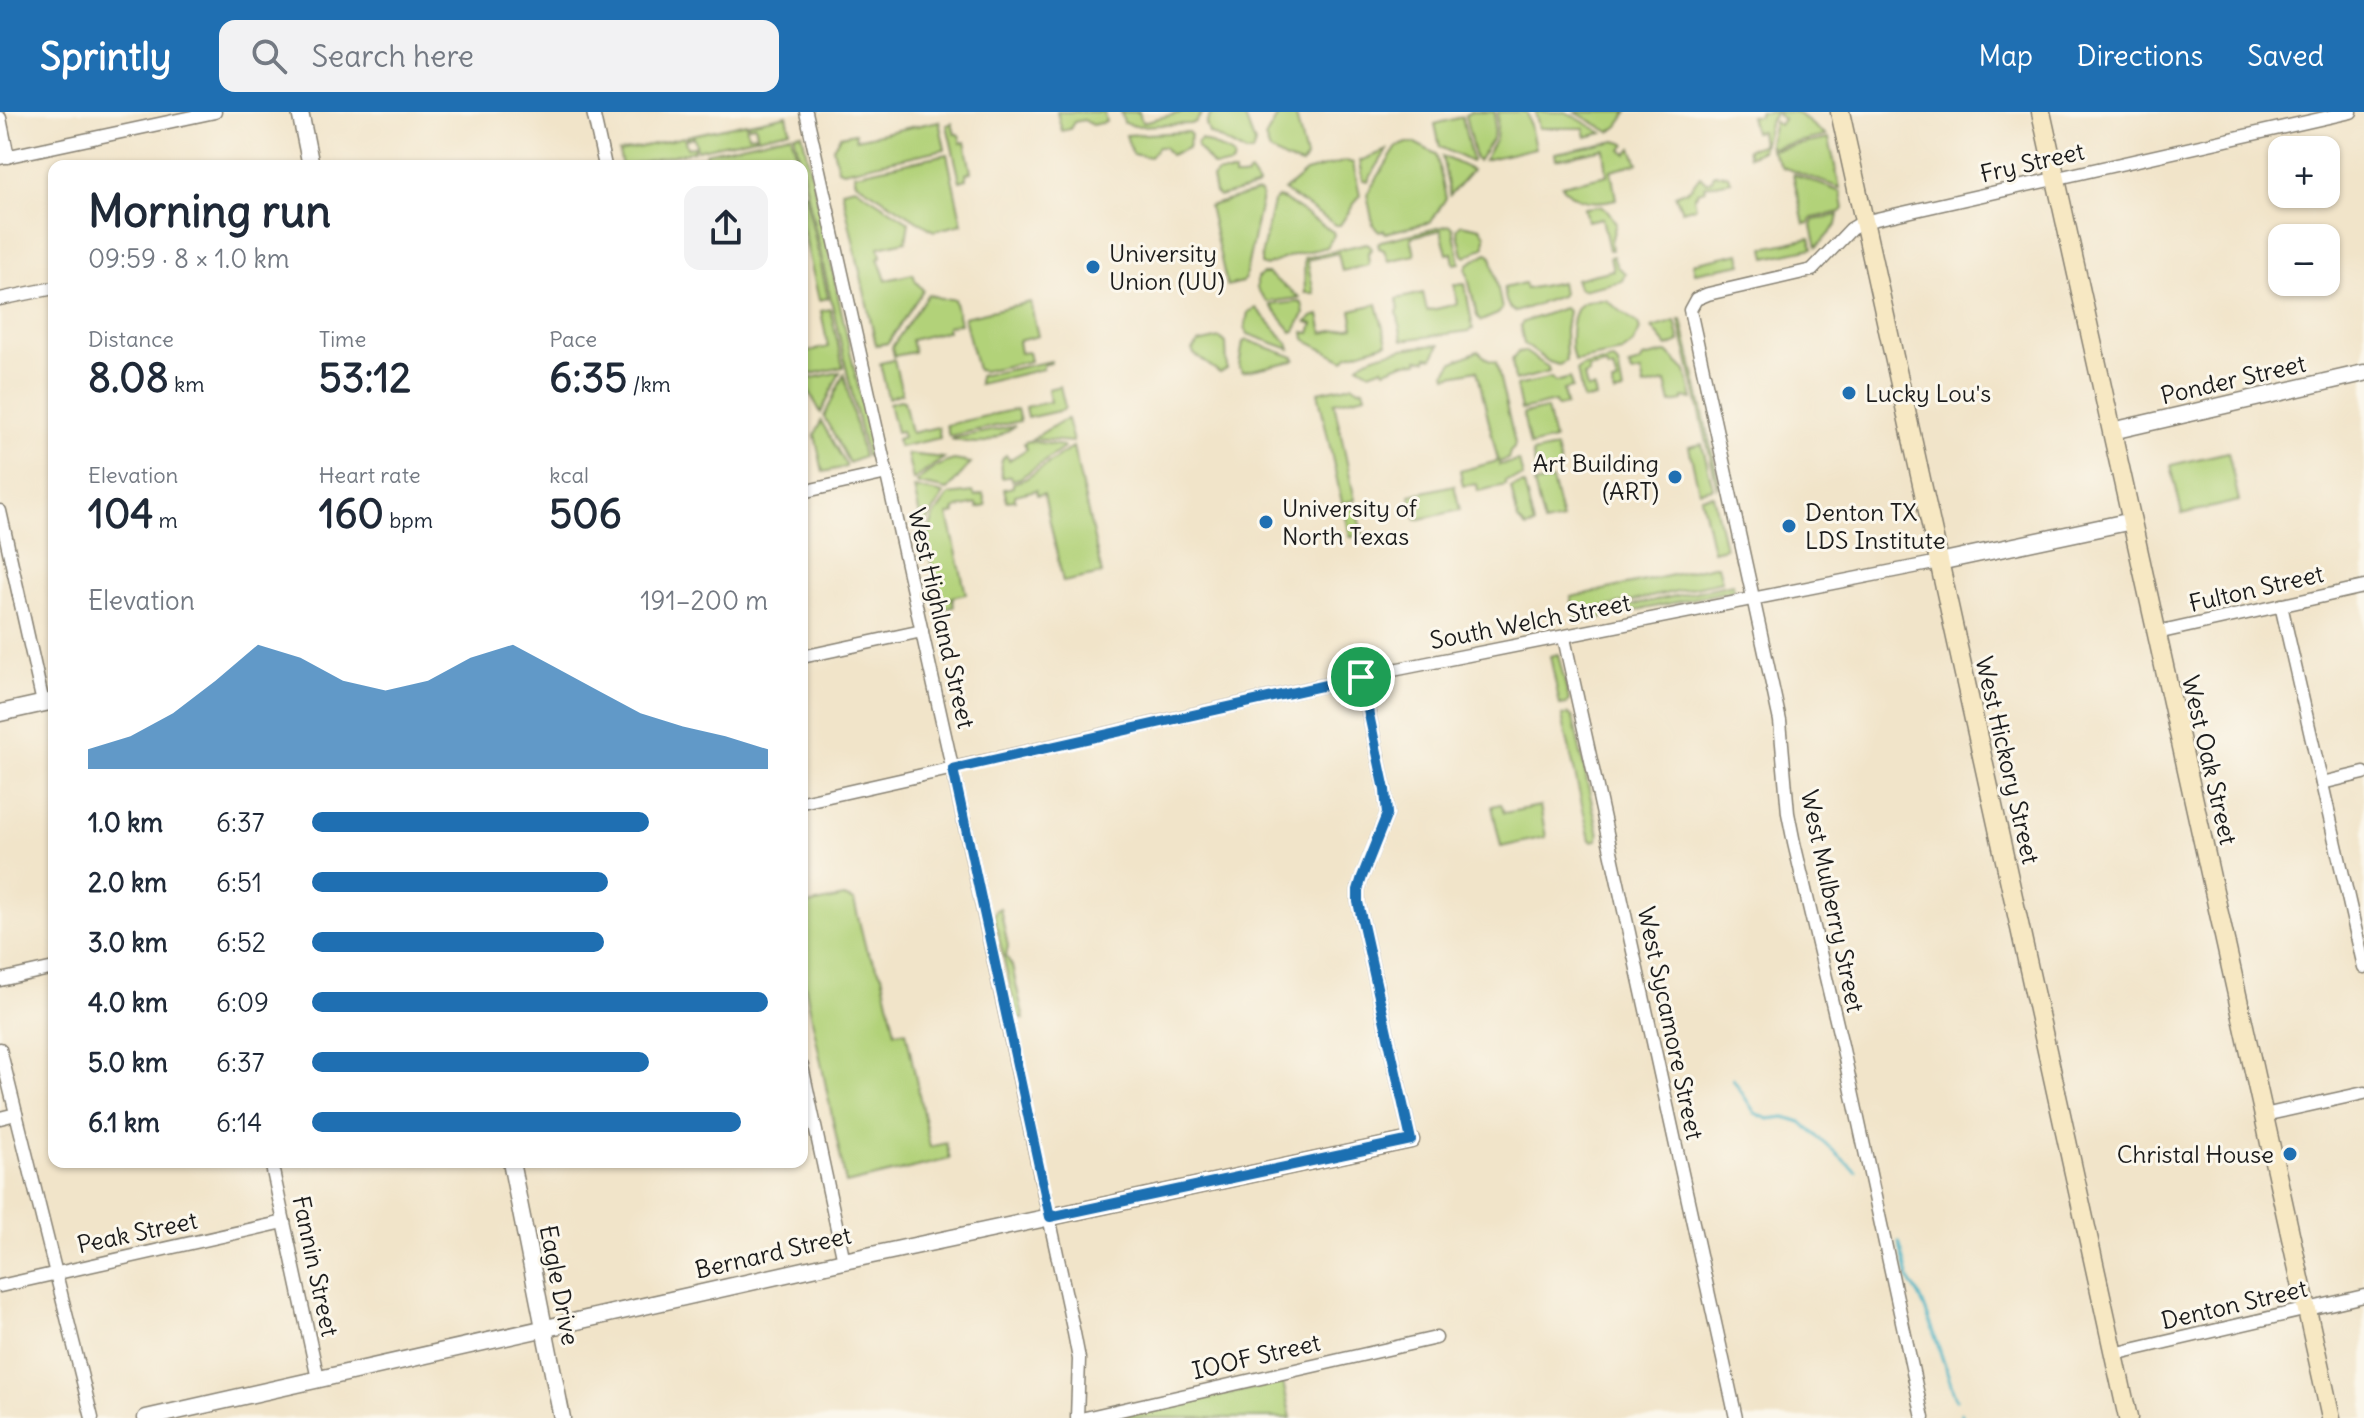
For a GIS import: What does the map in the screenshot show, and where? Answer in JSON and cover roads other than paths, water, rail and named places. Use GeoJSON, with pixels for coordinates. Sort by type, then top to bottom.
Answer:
{"type":"FeatureCollection","features":[{"type":"Feature","properties":{"kind":"main road","name":"West Hickory Street"},"geometry":{"type":"LineString","coordinates":[[1840,112],[2128,1418]]}},
{"type":"Feature","properties":{"kind":"main road","name":"West Oak Street"},"geometry":{"type":"LineString","coordinates":[[2041,112],[2331,1418]]}},
{"type":"Feature","properties":{"kind":"street"},"geometry":{"type":"LineString","coordinates":[[0,118],[4,158],[215,112]]}},
{"type":"Feature","properties":{"kind":"street"},"geometry":{"type":"LineString","coordinates":[[300,112],[310,160]]}},
{"type":"Feature","properties":{"kind":"street"},"geometry":{"type":"LineString","coordinates":[[593,112],[604,160]]}},
{"type":"Feature","properties":{"kind":"street","name":"West Highland Street"},"geometry":{"type":"LineString","coordinates":[[806,112],[1050,1217],[1079,1359],[1077,1418]]}},
{"type":"Feature","properties":{"kind":"street","name":"Fry Street"},"geometry":{"type":"LineString","coordinates":[[1863,222],[2351,112]]}},
{"type":"Feature","properties":{"kind":"street","name":"West Mulberry Street"},"geometry":{"type":"LineString","coordinates":[[1863,222],[1851,229],[1812,270],[1696,299],[1690,315],[1780,721],[1788,813],[1794,843],[1842,1045],[1923,1418]]}},
{"type":"Feature","properties":{"kind":"street"},"geometry":{"type":"LineString","coordinates":[[0,299],[48,289]]}},
{"type":"Feature","properties":{"kind":"street","name":"Ponder Street"},"geometry":{"type":"LineString","coordinates":[[2112,431],[2364,373]]}},
{"type":"Feature","properties":{"kind":"street"},"geometry":{"type":"LineString","coordinates":[[808,491],[887,473]]}},
{"type":"Feature","properties":{"kind":"street"},"geometry":{"type":"LineString","coordinates":[[0,511],[48,698]]}},
{"type":"Feature","properties":{"kind":"street"},"geometry":{"type":"LineString","coordinates":[[1939,562],[2132,521]]}},
{"type":"Feature","properties":{"kind":"street","name":"South Welch Street"},"geometry":{"type":"LineString","coordinates":[[808,801],[1361,677],[1939,562]]}},
{"type":"Feature","properties":{"kind":"street","name":"Fulton Street"},"geometry":{"type":"LineString","coordinates":[[2157,633],[2364,587]]}},
{"type":"Feature","properties":{"kind":"street"},"geometry":{"type":"LineString","coordinates":[[2281,605],[2364,967]]}},
{"type":"Feature","properties":{"kind":"street"},"geometry":{"type":"LineString","coordinates":[[808,656],[922,631]]}},
{"type":"Feature","properties":{"kind":"street","name":"West Sycamore Street"},"geometry":{"type":"LineString","coordinates":[[1564,638],[1736,1418]]}},
{"type":"Feature","properties":{"kind":"street"},"geometry":{"type":"LineString","coordinates":[[1361,677],[1385,790],[1387,814],[1362,877],[1358,902],[1411,1140]]}},
{"type":"Feature","properties":{"kind":"street"},"geometry":{"type":"LineString","coordinates":[[0,713],[48,702]]}},
{"type":"Feature","properties":{"kind":"street"},"geometry":{"type":"LineString","coordinates":[[2322,783],[2364,773]]}},
{"type":"Feature","properties":{"kind":"street"},"geometry":{"type":"LineString","coordinates":[[0,980],[48,969]]}},
{"type":"Feature","properties":{"kind":"street"},"geometry":{"type":"LineString","coordinates":[[0,1049],[92,1418]]}},
{"type":"Feature","properties":{"kind":"street"},"geometry":{"type":"LineString","coordinates":[[2264,1115],[2364,1093]]}},
{"type":"Feature","properties":{"kind":"street"},"geometry":{"type":"LineString","coordinates":[[808,1094],[844,1261]]}},
{"type":"Feature","properties":{"kind":"street"},"geometry":{"type":"LineString","coordinates":[[0,1118],[16,1114]]}},
{"type":"Feature","properties":{"kind":"street","name":"Bernard Street"},"geometry":{"type":"LineString","coordinates":[[146,1418],[844,1261],[1411,1140]]}},
{"type":"Feature","properties":{"kind":"street","name":"Fannin Street"},"geometry":{"type":"LineString","coordinates":[[272,1168],[318,1379]]}},
{"type":"Feature","properties":{"kind":"street","name":"Eagle Drive"},"geometry":{"type":"LineString","coordinates":[[512,1168],[562,1418]]}},
{"type":"Feature","properties":{"kind":"street","name":"Peak Street"},"geometry":{"type":"LineString","coordinates":[[0,1286],[284,1222]]}},
{"type":"Feature","properties":{"kind":"street","name":"Denton Street"},"geometry":{"type":"LineString","coordinates":[[2114,1354],[2364,1296]]}},
{"type":"Feature","properties":{"kind":"street","name":"IOOF Street"},"geometry":{"type":"LineString","coordinates":[[1085,1418],[1436,1338]]}},
{"type":"Feature","properties":{"kind":"waterway"},"geometry":{"type":"LineString","coordinates":[[1733,1079],[1755,1113],[1768,1119],[1785,1117],[1801,1122],[1856,1171]]}},
{"type":"Feature","properties":{"kind":"waterway"},"geometry":{"type":"LineString","coordinates":[[1899,1242],[1909,1279],[1921,1299],[1956,1400]]}},
{"type":"Feature","properties":{"kind":"waterway"},"geometry":{"type":"LineString","coordinates":[[1961,1413],[1964,1418]]}},
{"type":"Feature","properties":{"kind":"place","name":"University Union (UU)"},"geometry":{"type":"Point","coordinates":[1093,267]}},
{"type":"Feature","properties":{"kind":"place","name":"Lucky Lou's"},"geometry":{"type":"Point","coordinates":[1849,393]}},
{"type":"Feature","properties":{"kind":"place","name":"Art Building (ART)"},"geometry":{"type":"Point","coordinates":[1675,477]}},
{"type":"Feature","properties":{"kind":"place","name":"University of North Texas"},"geometry":{"type":"Point","coordinates":[1266,522]}},
{"type":"Feature","properties":{"kind":"place","name":"Denton TX LDS Institute"},"geometry":{"type":"Point","coordinates":[1789,526]}},
{"type":"Feature","properties":{"kind":"place","name":"Christal House"},"geometry":{"type":"Point","coordinates":[2290,1154]}}]}
